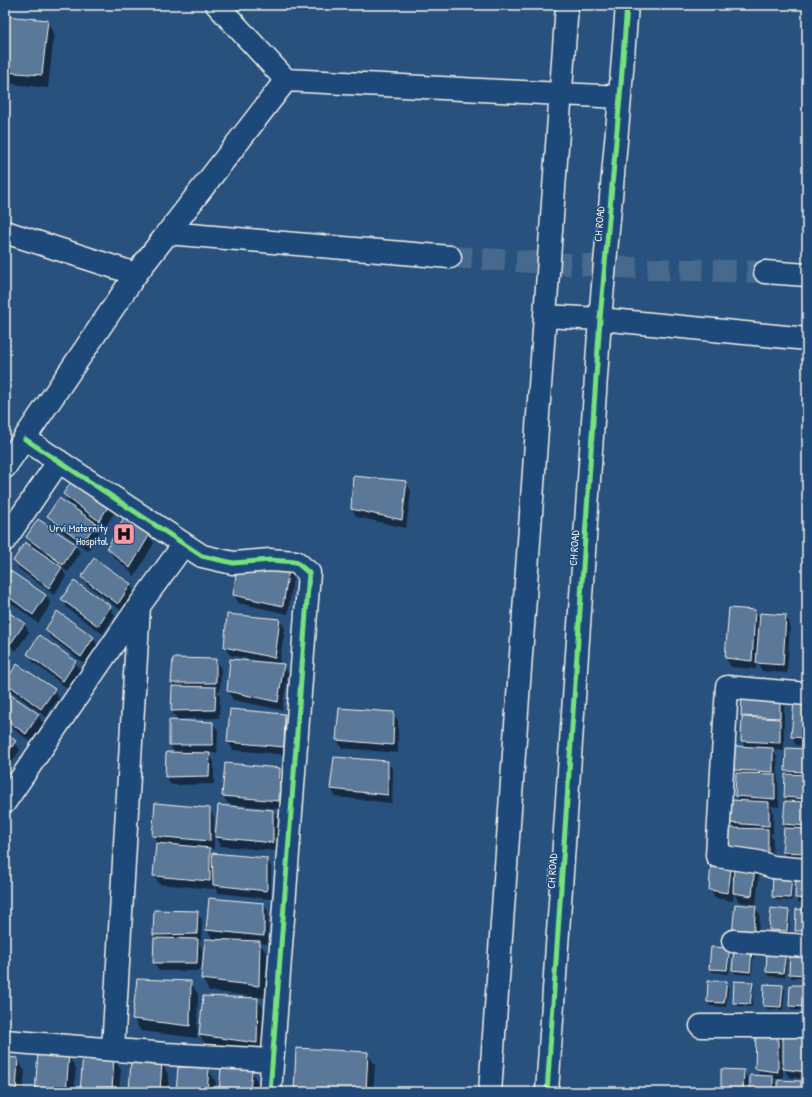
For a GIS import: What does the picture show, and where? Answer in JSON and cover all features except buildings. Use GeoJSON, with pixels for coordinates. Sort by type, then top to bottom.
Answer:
{"type":"FeatureCollection","features":[{"type":"Feature","properties":{"kind":"street"},"geometry":{"type":"LineString","coordinates":[[217,5],[286,80],[620,97]]}},
{"type":"Feature","properties":{"kind":"street"},"geometry":{"type":"LineString","coordinates":[[490,1092],[567,5]]}},
{"type":"Feature","properties":{"kind":"street","name":"CH ROAD"},"geometry":{"type":"LineString","coordinates":[[547,1092],[600,319],[620,97],[626,5]]}},
{"type":"Feature","properties":{"kind":"street"},"geometry":{"type":"LineString","coordinates":[[5,467],[136,274],[286,80]]}},
{"type":"Feature","properties":{"kind":"street"},"geometry":{"type":"LineString","coordinates":[[5,232],[136,274]]}},
{"type":"Feature","properties":{"kind":"street"},"geometry":{"type":"LineString","coordinates":[[167,233],[450,257]]}},
{"type":"Feature","properties":{"kind":"street"},"geometry":{"type":"LineString","coordinates":[[765,272],[807,275]]}},
{"type":"Feature","properties":{"kind":"street"},"geometry":{"type":"LineString","coordinates":[[545,316],[600,319],[807,339]]}},
{"type":"Feature","properties":{"kind":"street"},"geometry":{"type":"LineString","coordinates":[[25,439],[202,556],[233,563],[270,560],[296,562],[309,573],[270,1092]]}},
{"type":"Feature","properties":{"kind":"street"},"geometry":{"type":"LineString","coordinates":[[5,540],[59,461]]}},
{"type":"Feature","properties":{"kind":"street"},"geometry":{"type":"LineString","coordinates":[[5,802],[139,606],[184,544]]}},
{"type":"Feature","properties":{"kind":"street"},"geometry":{"type":"LineString","coordinates":[[112,1049],[139,606]]}},
{"type":"Feature","properties":{"kind":"street"},"geometry":{"type":"LineString","coordinates":[[807,694],[727,687],[717,856],[758,862],[773,867],[807,870]]}},
{"type":"Feature","properties":{"kind":"street"},"geometry":{"type":"LineString","coordinates":[[732,941],[807,946]]}},
{"type":"Feature","properties":{"kind":"street"},"geometry":{"type":"LineString","coordinates":[[701,1026],[807,1026]]}},
{"type":"Feature","properties":{"kind":"street"},"geometry":{"type":"LineString","coordinates":[[5,1042],[272,1060]]}},
{"type":"Feature","properties":{"kind":"tunnel"},"geometry":{"type":"LineString","coordinates":[[450,257],[651,269],[765,272]]}},
{"type":"Feature","properties":{"kind":"cycle path"},"geometry":{"type":"LineString","coordinates":[[547,1092],[600,319],[627,5]]}},
{"type":"Feature","properties":{"kind":"cycle path"},"geometry":{"type":"LineString","coordinates":[[25,439],[202,556],[233,563],[270,560],[296,562],[309,573],[270,1092]]}},
{"type":"Feature","properties":{"kind":"place","name":"Urvi Maternity Hospital"},"geometry":{"type":"Point","coordinates":[124,534]}}]}
